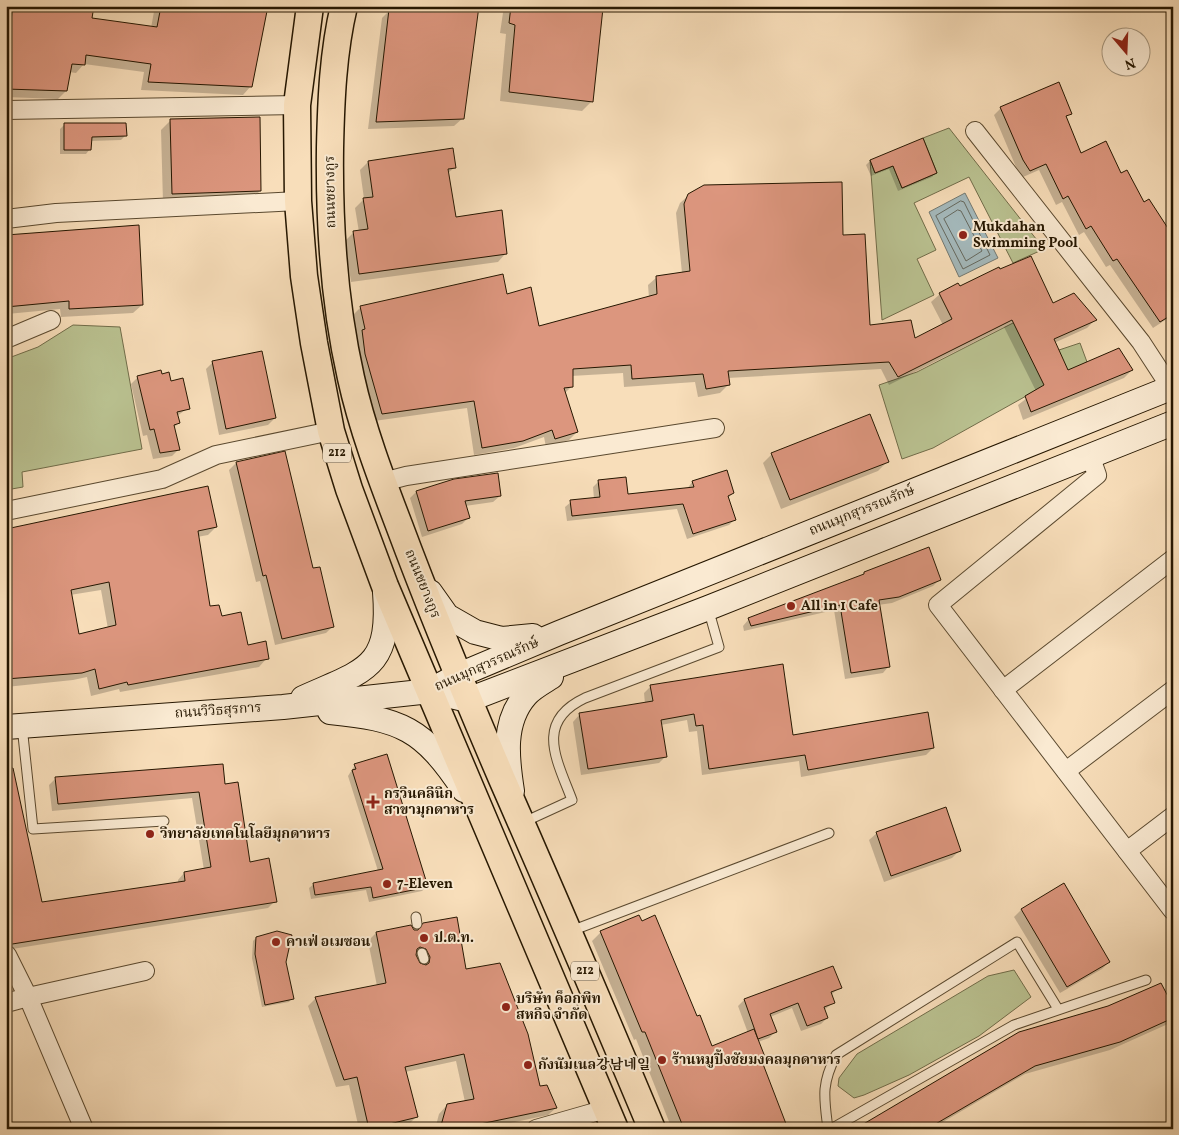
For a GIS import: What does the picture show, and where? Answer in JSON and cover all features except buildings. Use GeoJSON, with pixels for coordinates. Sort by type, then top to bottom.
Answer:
{"type":"FeatureCollection","features":[{"type":"Feature","properties":{"kind":"main road","name":"212"},"geometry":{"type":"LineString","coordinates":[[310,6],[297,105],[298,201],[304,276],[314,343],[331,431],[348,489],[385,586],[610,1119]]}},
{"type":"Feature","properties":{"kind":"main road","name":"ถนนชยางกูร"},"geometry":{"type":"LineString","coordinates":[[344,6],[339,26],[331,101],[329,200],[334,274],[352,382],[382,482],[416,572],[468,700],[652,1129]]}},
{"type":"Feature","properties":{"kind":"main road","name":"ถนนมุกสุวรรณรักษ์"},"geometry":{"type":"LineString","coordinates":[[430,691],[459,675],[559,633],[1172,388]]}},
{"type":"Feature","properties":{"kind":"main road","name":"ถนนมุกสุวรรณรักษ์"},"geometry":{"type":"LineString","coordinates":[[430,691],[468,700],[708,608],[1173,423]]}},
{"type":"Feature","properties":{"kind":"main road"},"geometry":{"type":"LineString","coordinates":[[890,500],[901,530]]}},
{"type":"Feature","properties":{"kind":"main road"},"geometry":{"type":"LineString","coordinates":[[416,572],[447,616],[475,632],[502,639],[559,633]]}},
{"type":"Feature","properties":{"kind":"main road"},"geometry":{"type":"LineString","coordinates":[[283,707],[354,675],[378,656],[385,637],[387,617],[385,586]]}},
{"type":"Feature","properties":{"kind":"main road"},"geometry":{"type":"LineString","coordinates":[[518,816],[508,764],[507,738],[514,714],[526,695],[574,660]]}},
{"type":"Feature","properties":{"kind":"main road","name":"ถนนวิวิธสุรการ"},"geometry":{"type":"LineString","coordinates":[[14,726],[283,707],[430,691]]}},
{"type":"Feature","properties":{"kind":"main road"},"geometry":{"type":"LineString","coordinates":[[283,707],[368,716],[394,722],[424,740],[447,764],[487,825]]}},
{"type":"Feature","properties":{"kind":"street"},"geometry":{"type":"LineString","coordinates":[[6,110],[297,105]]}},
{"type":"Feature","properties":{"kind":"street"},"geometry":{"type":"LineString","coordinates":[[975,131],[1141,342],[1172,388]]}},
{"type":"Feature","properties":{"kind":"street"},"geometry":{"type":"LineString","coordinates":[[6,219],[75,212],[298,201]]}},
{"type":"Feature","properties":{"kind":"street"},"geometry":{"type":"LineString","coordinates":[[6,339],[51,320]]}},
{"type":"Feature","properties":{"kind":"street"},"geometry":{"type":"LineString","coordinates":[[382,482],[406,476],[715,428]]}},
{"type":"Feature","properties":{"kind":"street"},"geometry":{"type":"LineString","coordinates":[[6,510],[162,479],[216,455],[331,431]]}},
{"type":"Feature","properties":{"kind":"street"},"geometry":{"type":"LineString","coordinates":[[1090,455],[1097,475],[938,606],[1173,911]]}},
{"type":"Feature","properties":{"kind":"street"},"geometry":{"type":"LineString","coordinates":[[1003,690],[1173,559]]}},
{"type":"Feature","properties":{"kind":"street"},"geometry":{"type":"LineString","coordinates":[[1066,771],[1173,690]]}},
{"type":"Feature","properties":{"kind":"street"},"geometry":{"type":"LineString","coordinates":[[1126,851],[1173,816]]}},
{"type":"Feature","properties":{"kind":"street"},"geometry":{"type":"LineString","coordinates":[[7,956],[28,996],[84,1129]]}},
{"type":"Feature","properties":{"kind":"street"},"geometry":{"type":"LineString","coordinates":[[6,1003],[28,996],[145,971]]}},
{"type":"Feature","properties":{"kind":"street"},"geometry":{"type":"LineString","coordinates":[[536,1129],[610,1119]]}},
{"type":"Feature","properties":{"kind":"lane"},"geometry":{"type":"LineString","coordinates":[[518,816],[572,800],[554,753],[552,739],[562,713],[572,704],[585,698],[719,647],[708,608]]}},
{"type":"Feature","properties":{"kind":"lane"},"geometry":{"type":"LineString","coordinates":[[14,726],[33,829],[164,821]]}},
{"type":"Feature","properties":{"kind":"lane"},"geometry":{"type":"LineString","coordinates":[[568,932],[829,833]]}},
{"type":"Feature","properties":{"kind":"lane"},"geometry":{"type":"LineString","coordinates":[[1058,1009],[1017,942],[836,1055],[824,1088],[829,1129],[1014,1025],[1146,980]]}},
{"type":"Feature","properties":{"kind":"green space"},"geometry":{"type":"Polygon","coordinates":[[[949,128],[1044,249],[1013,263],[969,177],[914,203],[936,250],[917,259],[934,295],[882,320],[870,160],[875,173],[893,166],[902,188],[937,173],[923,138],[949,128]]]}},
{"type":"Feature","properties":{"kind":"green space"},"geometry":{"type":"Polygon","coordinates":[[[1013,323],[1059,350],[1080,343],[1087,362],[933,448],[902,459],[879,385],[917,372],[1013,323]]]}},
{"type":"Feature","properties":{"kind":"green space"},"geometry":{"type":"Polygon","coordinates":[[[73,325],[120,327],[142,449],[22,472],[23,487],[6,490],[6,359],[38,347],[73,325]]]}},
{"type":"Feature","properties":{"kind":"green space"},"geometry":{"type":"Polygon","coordinates":[[[1014,970],[1031,997],[979,1036],[909,1075],[864,1095],[854,1098],[838,1086],[839,1078],[857,1054],[988,976],[1014,970]]]}},
{"type":"Feature","properties":{"kind":"water","name":"Mukdahan Swimming Pool"},"geometry":{"type":"Polygon","coordinates":[[[965,193],[998,258],[959,277],[929,212],[965,193]]]}},
{"type":"Feature","properties":{"kind":"place","name":"Mukdahan Swimming Pool"},"geometry":{"type":"Point","coordinates":[963,235]}},
{"type":"Feature","properties":{"kind":"place","name":"All in 1 Cafe"},"geometry":{"type":"Point","coordinates":[791,606]}},
{"type":"Feature","properties":{"kind":"place","name":"กรวินคลินิก สาขามุกดาหาร"},"geometry":{"type":"Point","coordinates":[373,802]}},
{"type":"Feature","properties":{"kind":"place","name":"วิทยาลัยเทคโนโลยีมุกดาหาร"},"geometry":{"type":"Point","coordinates":[150,834]}},
{"type":"Feature","properties":{"kind":"place","name":"7-Eleven"},"geometry":{"type":"Point","coordinates":[387,884]}},
{"type":"Feature","properties":{"kind":"place","name":"ป.ต.ท."},"geometry":{"type":"Point","coordinates":[424,938]}},
{"type":"Feature","properties":{"kind":"place","name":"คาเฟ่ อเมซอน"},"geometry":{"type":"Point","coordinates":[276,942]}},
{"type":"Feature","properties":{"kind":"place","name":"บริษัท ค็อกพิท สหกิจ จำกัด"},"geometry":{"type":"Point","coordinates":[506,1007]}},
{"type":"Feature","properties":{"kind":"place","name":"ร้านหมูปิ้งชัยมงคลมุกดาหาร"},"geometry":{"type":"Point","coordinates":[662,1060]}},
{"type":"Feature","properties":{"kind":"place","name":"กังนัมเนล강남네일"},"geometry":{"type":"Point","coordinates":[528,1065]}}]}
